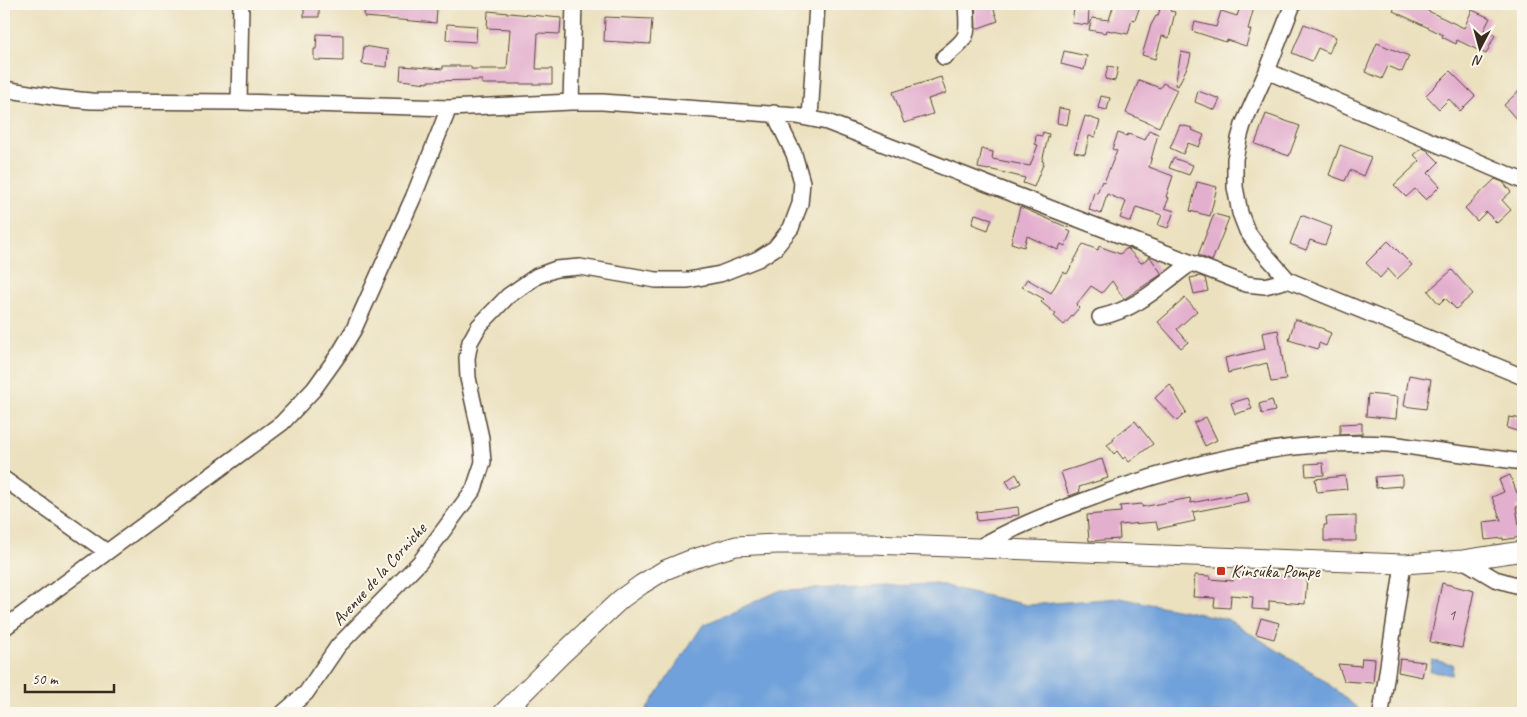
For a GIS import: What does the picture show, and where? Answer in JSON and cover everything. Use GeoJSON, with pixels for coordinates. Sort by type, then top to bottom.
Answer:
{"type":"FeatureCollection","features":[{"type":"Feature","properties":{"kind":"main road"},"geometry":{"type":"LineString","coordinates":[[503,713],[561,654],[621,599],[665,570],[736,546],[871,544],[1403,564],[1463,560],[1523,550]]}},
{"type":"Feature","properties":{"kind":"street"},"geometry":{"type":"LineString","coordinates":[[239,102],[241,4]]}},
{"type":"Feature","properties":{"kind":"street"},"geometry":{"type":"LineString","coordinates":[[572,102],[574,4]]}},
{"type":"Feature","properties":{"kind":"street"},"geometry":{"type":"LineString","coordinates":[[810,118],[817,4]]}},
{"type":"Feature","properties":{"kind":"street"},"geometry":{"type":"LineString","coordinates":[[944,57],[968,32],[966,4]]}},
{"type":"Feature","properties":{"kind":"street"},"geometry":{"type":"LineString","coordinates":[[1293,4],[1239,139],[1235,159],[1236,187],[1240,212],[1247,231],[1288,280],[1523,377]]}},
{"type":"Feature","properties":{"kind":"street"},"geometry":{"type":"LineString","coordinates":[[1267,71],[1523,181]]}},
{"type":"Feature","properties":{"kind":"street"},"geometry":{"type":"LineString","coordinates":[[4,89],[91,101],[239,102],[449,108],[602,102],[748,113],[774,113],[810,118],[827,122],[1246,284],[1265,286],[1288,280]]}},
{"type":"Feature","properties":{"kind":"street"},"geometry":{"type":"LineString","coordinates":[[4,628],[282,423],[314,389],[354,329],[413,198],[449,108]]}},
{"type":"Feature","properties":{"kind":"street","name":"Avenue de la Corniche"},"geometry":{"type":"LineString","coordinates":[[283,713],[306,693],[338,646],[420,562],[474,489],[483,462],[481,438],[468,378],[467,358],[470,342],[479,326],[508,296],[537,276],[556,269],[580,267],[656,280],[688,280],[720,274],[758,259],[775,248],[791,228],[800,204],[802,182],[794,154],[774,113]]}},
{"type":"Feature","properties":{"kind":"street"},"geometry":{"type":"LineString","coordinates":[[1100,317],[1116,314],[1129,308],[1191,263]]}},
{"type":"Feature","properties":{"kind":"street"},"geometry":{"type":"LineString","coordinates":[[978,548],[1028,522],[1160,474],[1230,458],[1286,449],[1345,444],[1389,444],[1523,462]]}},
{"type":"Feature","properties":{"kind":"street"},"geometry":{"type":"LineString","coordinates":[[4,479],[107,552]]}},
{"type":"Feature","properties":{"kind":"street"},"geometry":{"type":"LineString","coordinates":[[1463,560],[1495,580],[1523,587]]}},
{"type":"Feature","properties":{"kind":"street"},"geometry":{"type":"LineString","coordinates":[[1381,713],[1403,564]]}},
{"type":"Feature","properties":{"kind":"water"},"geometry":{"type":"Polygon","coordinates":[[[936,584],[1027,605],[1120,598],[1227,619],[1320,677],[1361,711],[1386,713],[644,713],[703,625],[781,590],[936,584]]]}},
{"type":"Feature","properties":{"kind":"water"},"geometry":{"type":"Polygon","coordinates":[[[1432,660],[1453,664],[1452,675],[1430,671],[1432,660]]]}},
{"type":"Feature","properties":{"kind":"building"},"geometry":{"type":"Polygon","coordinates":[[[365,4],[437,7],[436,23],[364,17],[365,4]]]}},
{"type":"Feature","properties":{"kind":"building"},"geometry":{"type":"Polygon","coordinates":[[[975,4],[992,4],[998,21],[976,29],[975,4]]]}},
{"type":"Feature","properties":{"kind":"building"},"geometry":{"type":"Polygon","coordinates":[[[1114,4],[1140,6],[1135,20],[1132,19],[1128,34],[1107,30],[1106,33],[1089,30],[1092,18],[1109,20],[1114,4]]]}},
{"type":"Feature","properties":{"kind":"building"},"geometry":{"type":"Polygon","coordinates":[[[1241,4],[1255,4],[1248,29],[1251,30],[1246,46],[1192,31],[1195,22],[1216,27],[1221,11],[1237,16],[1241,4]]]}},
{"type":"Feature","properties":{"kind":"building"},"geometry":{"type":"Polygon","coordinates":[[[1396,4],[1429,4],[1426,10],[1464,28],[1472,10],[1490,18],[1484,30],[1495,35],[1486,54],[1457,40],[1456,44],[1442,37],[1443,35],[1393,11],[1396,4]]]}},
{"type":"Feature","properties":{"kind":"building"},"geometry":{"type":"Polygon","coordinates":[[[304,5],[319,5],[319,17],[304,17],[304,5]]]}},
{"type":"Feature","properties":{"kind":"building"},"geometry":{"type":"Polygon","coordinates":[[[1161,5],[1171,7],[1170,11],[1175,12],[1169,38],[1162,36],[1155,59],[1142,55],[1151,25],[1156,16],[1158,16],[1161,5]]]}},
{"type":"Feature","properties":{"kind":"building"},"geometry":{"type":"Polygon","coordinates":[[[1074,8],[1089,10],[1088,25],[1072,23],[1074,8]]]}},
{"type":"Feature","properties":{"kind":"building"},"geometry":{"type":"Polygon","coordinates":[[[488,11],[561,18],[560,34],[538,33],[536,69],[552,69],[552,84],[482,84],[482,80],[428,81],[428,83],[400,80],[401,66],[443,69],[443,66],[471,66],[471,69],[507,69],[510,29],[487,28],[488,11]]]}},
{"type":"Feature","properties":{"kind":"building"},"geometry":{"type":"Polygon","coordinates":[[[605,17],[652,19],[650,44],[604,41],[605,17]]]}},
{"type":"Feature","properties":{"kind":"building"},"geometry":{"type":"Polygon","coordinates":[[[447,24],[477,26],[476,42],[446,40],[447,24]]]}},
{"type":"Feature","properties":{"kind":"building"},"geometry":{"type":"Polygon","coordinates":[[[1304,24],[1336,37],[1329,53],[1318,48],[1312,61],[1292,53],[1304,24]]]}},
{"type":"Feature","properties":{"kind":"building"},"geometry":{"type":"Polygon","coordinates":[[[317,34],[343,35],[343,61],[314,60],[317,34]]]}},
{"type":"Feature","properties":{"kind":"building"},"geometry":{"type":"Polygon","coordinates":[[[1377,43],[1409,56],[1402,72],[1388,66],[1382,79],[1365,72],[1377,43]]]}},
{"type":"Feature","properties":{"kind":"building"},"geometry":{"type":"Polygon","coordinates":[[[364,46],[388,50],[387,67],[362,64],[364,46]]]}},
{"type":"Feature","properties":{"kind":"building"},"geometry":{"type":"Polygon","coordinates":[[[1064,51],[1087,56],[1084,70],[1061,64],[1064,51]]]}},
{"type":"Feature","properties":{"kind":"building"},"geometry":{"type":"Polygon","coordinates":[[[1181,52],[1191,54],[1189,63],[1178,86],[1175,85],[1181,52]]]}},
{"type":"Feature","properties":{"kind":"building"},"geometry":{"type":"Polygon","coordinates":[[[1108,66],[1118,68],[1115,81],[1105,79],[1108,66]]]}},
{"type":"Feature","properties":{"kind":"building"},"geometry":{"type":"Polygon","coordinates":[[[1450,71],[1475,96],[1460,111],[1449,99],[1439,109],[1426,95],[1450,71]]]}},
{"type":"Feature","properties":{"kind":"building"},"geometry":{"type":"Polygon","coordinates":[[[941,77],[946,93],[928,99],[933,114],[904,123],[893,92],[941,77]]]}},
{"type":"Feature","properties":{"kind":"building"},"geometry":{"type":"Polygon","coordinates":[[[1139,80],[1160,88],[1163,83],[1177,90],[1159,127],[1126,113],[1139,80]]]}},
{"type":"Feature","properties":{"kind":"building"},"geometry":{"type":"Polygon","coordinates":[[[1523,87],[1523,114],[1517,120],[1504,105],[1523,87]]]}},
{"type":"Feature","properties":{"kind":"building"},"geometry":{"type":"Polygon","coordinates":[[[1198,91],[1220,99],[1215,110],[1195,102],[1198,91]]]}},
{"type":"Feature","properties":{"kind":"building"},"geometry":{"type":"Polygon","coordinates":[[[1101,96],[1110,98],[1107,110],[1098,108],[1101,96]]]}},
{"type":"Feature","properties":{"kind":"building"},"geometry":{"type":"Polygon","coordinates":[[[1059,108],[1070,110],[1067,125],[1057,123],[1059,108]]]}},
{"type":"Feature","properties":{"kind":"building"},"geometry":{"type":"Polygon","coordinates":[[[1266,114],[1300,126],[1289,156],[1255,144],[1266,114]]]}},
{"type":"Feature","properties":{"kind":"building"},"geometry":{"type":"Polygon","coordinates":[[[1085,116],[1100,121],[1095,137],[1089,136],[1085,154],[1074,152],[1085,116]]]}},
{"type":"Feature","properties":{"kind":"building"},"geometry":{"type":"Polygon","coordinates":[[[1180,125],[1193,128],[1192,130],[1204,135],[1199,147],[1188,143],[1183,154],[1170,148],[1180,125]]]}},
{"type":"Feature","properties":{"kind":"building"},"geometry":{"type":"Polygon","coordinates":[[[1149,130],[1158,134],[1149,167],[1173,176],[1166,197],[1169,198],[1165,208],[1174,211],[1168,228],[1158,225],[1162,215],[1136,207],[1131,222],[1120,218],[1126,202],[1107,194],[1101,214],[1089,210],[1094,192],[1097,193],[1102,181],[1104,182],[1117,151],[1112,149],[1118,133],[1127,136],[1128,134],[1145,140],[1149,130]]]}},
{"type":"Feature","properties":{"kind":"building"},"geometry":{"type":"Polygon","coordinates":[[[1043,132],[1049,134],[1042,161],[1044,162],[1034,187],[1023,183],[1025,178],[978,168],[982,149],[993,152],[992,159],[1030,166],[1038,145],[1035,144],[1036,135],[1042,136],[1043,132]]]}},
{"type":"Feature","properties":{"kind":"building"},"geometry":{"type":"Polygon","coordinates":[[[1340,145],[1371,157],[1363,176],[1350,170],[1345,181],[1329,175],[1340,145]]]}},
{"type":"Feature","properties":{"kind":"building"},"geometry":{"type":"Polygon","coordinates":[[[1422,148],[1427,150],[1439,162],[1428,173],[1440,186],[1426,200],[1415,189],[1406,197],[1394,185],[1420,161],[1414,155],[1422,148]]]}},
{"type":"Feature","properties":{"kind":"building"},"geometry":{"type":"Polygon","coordinates":[[[1173,158],[1193,165],[1189,175],[1169,168],[1173,158]]]}},
{"type":"Feature","properties":{"kind":"building"},"geometry":{"type":"Polygon","coordinates":[[[1495,179],[1503,182],[1511,192],[1502,200],[1511,210],[1497,223],[1486,212],[1477,221],[1465,208],[1495,179]]]}},
{"type":"Feature","properties":{"kind":"building"},"geometry":{"type":"Polygon","coordinates":[[[1197,182],[1217,187],[1210,216],[1190,211],[1197,182]]]}},
{"type":"Feature","properties":{"kind":"building"},"geometry":{"type":"Polygon","coordinates":[[[1020,207],[1069,228],[1067,230],[1071,232],[1065,246],[1061,244],[1058,250],[1027,236],[1024,247],[1011,243],[1020,207]]]}},
{"type":"Feature","properties":{"kind":"building"},"geometry":{"type":"Polygon","coordinates":[[[975,214],[992,219],[988,230],[972,224],[975,214]]]}},
{"type":"Feature","properties":{"kind":"building"},"geometry":{"type":"Polygon","coordinates":[[[1214,214],[1229,218],[1212,261],[1198,255],[1214,214]]]}},
{"type":"Feature","properties":{"kind":"building"},"geometry":{"type":"Polygon","coordinates":[[[1301,215],[1332,227],[1325,245],[1310,240],[1306,250],[1290,244],[1301,215]]]}},
{"type":"Feature","properties":{"kind":"building"},"geometry":{"type":"Polygon","coordinates":[[[1388,241],[1412,265],[1397,279],[1388,269],[1380,278],[1366,263],[1388,241]]]}},
{"type":"Feature","properties":{"kind":"building"},"geometry":{"type":"Polygon","coordinates":[[[1083,244],[1098,250],[1099,246],[1120,254],[1127,248],[1141,263],[1150,257],[1162,274],[1124,299],[1112,281],[1102,293],[1091,286],[1076,305],[1079,308],[1064,325],[1054,316],[1056,314],[1041,302],[1044,299],[1022,287],[1027,279],[1051,293],[1063,272],[1067,274],[1083,244]]]}},
{"type":"Feature","properties":{"kind":"building"},"geometry":{"type":"Polygon","coordinates":[[[1452,270],[1473,294],[1456,309],[1445,298],[1439,304],[1428,291],[1452,270]]]}},
{"type":"Feature","properties":{"kind":"building"},"geometry":{"type":"Polygon","coordinates":[[[1200,276],[1205,278],[1208,291],[1194,294],[1190,278],[1200,276]]]}},
{"type":"Feature","properties":{"kind":"building"},"geometry":{"type":"Polygon","coordinates":[[[1185,298],[1197,311],[1177,329],[1188,342],[1181,348],[1158,322],[1185,298]]]}},
{"type":"Feature","properties":{"kind":"building"},"geometry":{"type":"Polygon","coordinates":[[[1295,319],[1331,333],[1326,346],[1319,343],[1318,349],[1289,340],[1295,319]]]}},
{"type":"Feature","properties":{"kind":"building"},"geometry":{"type":"Polygon","coordinates":[[[1278,330],[1286,380],[1271,382],[1267,363],[1228,373],[1225,358],[1265,349],[1262,333],[1278,330]]]}},
{"type":"Feature","properties":{"kind":"building"},"geometry":{"type":"Polygon","coordinates":[[[1409,375],[1431,379],[1426,409],[1404,406],[1409,375]]]}},
{"type":"Feature","properties":{"kind":"building"},"geometry":{"type":"Polygon","coordinates":[[[1170,384],[1186,412],[1177,421],[1155,398],[1170,384]]]}},
{"type":"Feature","properties":{"kind":"building"},"geometry":{"type":"Polygon","coordinates":[[[1368,394],[1398,397],[1396,419],[1366,416],[1368,394]]]}},
{"type":"Feature","properties":{"kind":"building"},"geometry":{"type":"Polygon","coordinates":[[[1248,398],[1252,409],[1235,414],[1231,403],[1248,398]]]}},
{"type":"Feature","properties":{"kind":"building"},"geometry":{"type":"Polygon","coordinates":[[[1272,400],[1275,411],[1262,414],[1259,404],[1272,400]]]}},
{"type":"Feature","properties":{"kind":"building"},"geometry":{"type":"Polygon","coordinates":[[[1206,417],[1217,440],[1205,446],[1194,423],[1206,417]]]}},
{"type":"Feature","properties":{"kind":"building"},"geometry":{"type":"Polygon","coordinates":[[[1509,417],[1523,419],[1523,433],[1507,428],[1509,417]]]}},
{"type":"Feature","properties":{"kind":"building"},"geometry":{"type":"Polygon","coordinates":[[[1135,421],[1153,444],[1129,462],[1125,457],[1123,459],[1117,451],[1114,454],[1107,445],[1135,421]]]}},
{"type":"Feature","properties":{"kind":"building"},"geometry":{"type":"Polygon","coordinates":[[[1362,423],[1362,434],[1340,435],[1340,424],[1362,423]]]}},
{"type":"Feature","properties":{"kind":"building"},"geometry":{"type":"Polygon","coordinates":[[[1102,459],[1108,478],[1079,487],[1080,492],[1069,496],[1061,472],[1102,459]]]}},
{"type":"Feature","properties":{"kind":"building"},"geometry":{"type":"Polygon","coordinates":[[[1323,463],[1324,475],[1306,476],[1305,464],[1323,463]]]}},
{"type":"Feature","properties":{"kind":"building"},"geometry":{"type":"Polygon","coordinates":[[[1016,474],[1021,483],[1011,489],[1006,481],[1016,474]]]}},
{"type":"Feature","properties":{"kind":"building"},"geometry":{"type":"Polygon","coordinates":[[[1402,475],[1402,486],[1376,488],[1375,477],[1402,475]]]}},
{"type":"Feature","properties":{"kind":"building"},"geometry":{"type":"Polygon","coordinates":[[[1510,475],[1517,493],[1523,492],[1523,506],[1516,507],[1521,537],[1485,540],[1483,522],[1501,520],[1492,497],[1504,492],[1499,480],[1510,475]]]}},
{"type":"Feature","properties":{"kind":"building"},"geometry":{"type":"Polygon","coordinates":[[[1345,476],[1347,489],[1317,492],[1315,479],[1345,476]]]}},
{"type":"Feature","properties":{"kind":"building"},"geometry":{"type":"Polygon","coordinates":[[[1247,492],[1249,501],[1193,512],[1195,521],[1158,529],[1156,522],[1119,525],[1120,539],[1089,541],[1087,515],[1121,512],[1120,506],[1142,504],[1142,507],[1190,498],[1191,503],[1247,492]]]}},
{"type":"Feature","properties":{"kind":"building"},"geometry":{"type":"Polygon","coordinates":[[[1018,507],[1019,515],[977,521],[976,512],[1018,507]]]}},
{"type":"Feature","properties":{"kind":"building"},"geometry":{"type":"Polygon","coordinates":[[[1356,516],[1356,541],[1324,541],[1324,525],[1327,525],[1326,517],[1356,516]]]}},
{"type":"Feature","properties":{"kind":"building"},"geometry":{"type":"Polygon","coordinates":[[[1233,572],[1307,578],[1305,604],[1269,601],[1269,610],[1252,609],[1253,597],[1231,595],[1230,608],[1214,607],[1215,598],[1193,597],[1195,575],[1210,576],[1210,579],[1233,581],[1233,572]]]}},
{"type":"Feature","properties":{"kind":"building"},"geometry":{"type":"Polygon","coordinates":[[[1442,583],[1474,591],[1462,648],[1430,642],[1442,583]]]}},
{"type":"Feature","properties":{"kind":"building"},"geometry":{"type":"Polygon","coordinates":[[[1261,618],[1279,623],[1274,639],[1256,634],[1261,618]]]}},
{"type":"Feature","properties":{"kind":"building"},"geometry":{"type":"Polygon","coordinates":[[[1362,658],[1375,659],[1373,683],[1344,681],[1338,664],[1361,666],[1362,658]]]}},
{"type":"Feature","properties":{"kind":"building"},"geometry":{"type":"Polygon","coordinates":[[[1400,659],[1425,662],[1422,677],[1398,672],[1400,659]]]}},
{"type":"Feature","properties":{"kind":"place","name":"Kinsuka Pompe"},"geometry":{"type":"Point","coordinates":[1221,571]}}]}
